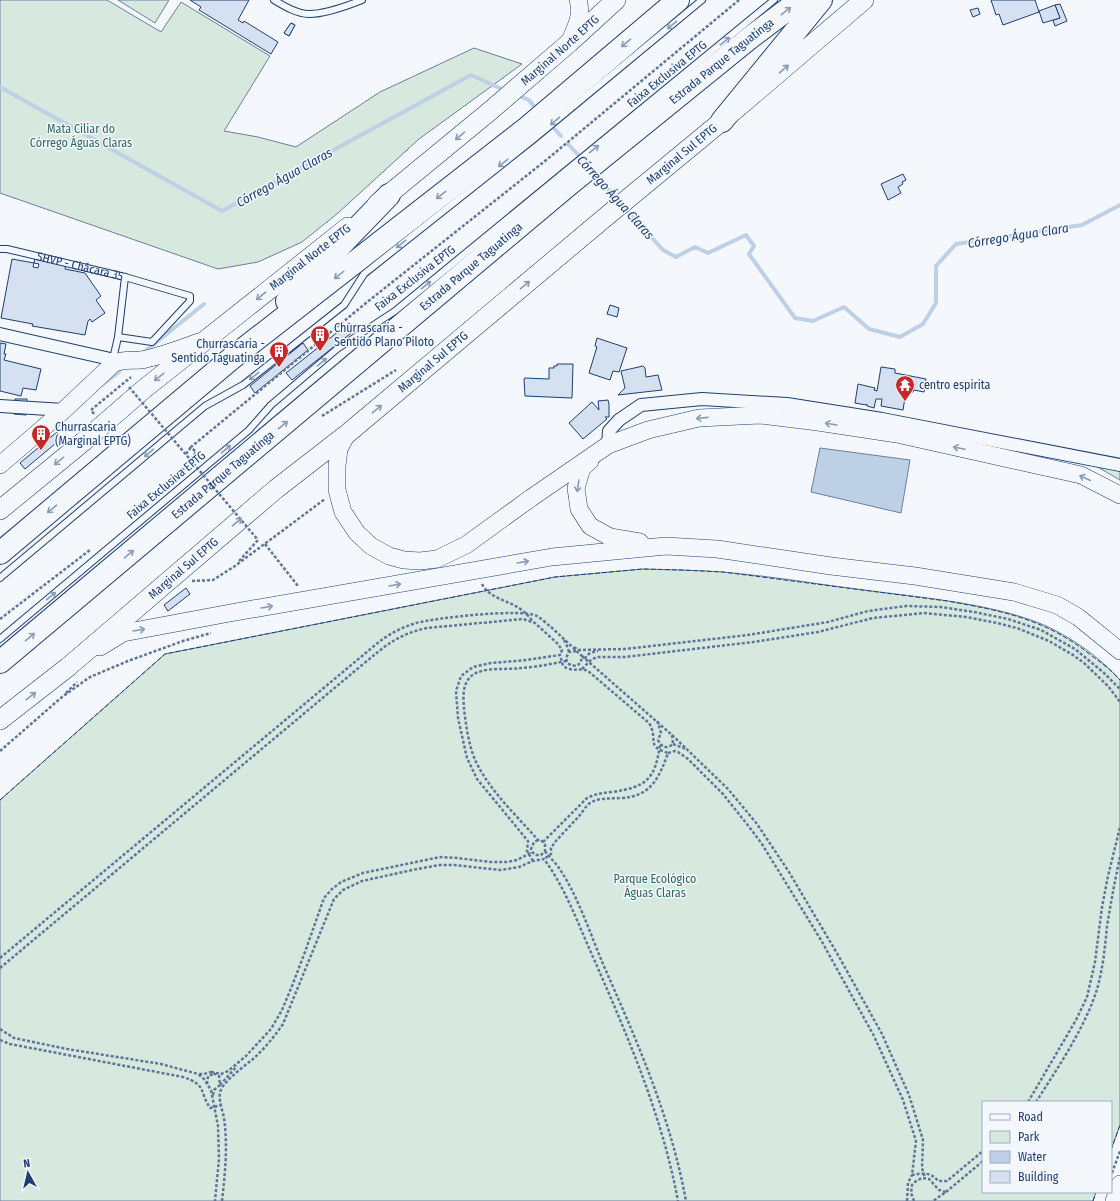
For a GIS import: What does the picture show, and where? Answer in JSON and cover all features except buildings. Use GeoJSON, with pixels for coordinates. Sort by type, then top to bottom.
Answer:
{"type":"FeatureCollection","features":[{"type":"Feature","properties":{"kind":"highway"},"geometry":{"type":"LineString","coordinates":[[0,553],[232,358],[530,133],[571,98],[678,0]]}},
{"type":"Feature","properties":{"kind":"highway","name":"Estrada Parque Taguatinga"},"geometry":{"type":"LineString","coordinates":[[0,662],[562,182],[611,143],[800,0]]}},
{"type":"Feature","properties":{"kind":"highway"},"geometry":{"type":"LineString","coordinates":[[722,121],[821,0]]}},
{"type":"Feature","properties":{"kind":"highway"},"geometry":{"type":"LineString","coordinates":[[232,358],[389,195]]}},
{"type":"Feature","properties":{"kind":"main road","name":"Marginal Norte EPTG"},"geometry":{"type":"LineString","coordinates":[[0,510],[83,442],[144,389],[389,195],[490,111],[616,0]]}},
{"type":"Feature","properties":{"kind":"main road","name":"Marginal Sul EPTG"},"geometry":{"type":"LineString","coordinates":[[0,720],[68,666],[276,489],[347,434],[722,121],[864,0]]}},
{"type":"Feature","properties":{"kind":"street"},"geometry":{"type":"LineString","coordinates":[[569,43],[579,18],[580,6],[578,0]]}},
{"type":"Feature","properties":{"kind":"street"},"geometry":{"type":"LineString","coordinates":[[0,334],[116,360],[144,360],[164,355],[211,337]]}},
{"type":"Feature","properties":{"kind":"street"},"geometry":{"type":"LineString","coordinates":[[0,465],[64,410],[116,360]]}},
{"type":"Feature","properties":{"kind":"street"},"geometry":{"type":"LineString","coordinates":[[1120,465],[882,419],[787,404],[702,399],[641,405],[619,420],[609,431],[608,445],[582,468],[576,488],[579,510],[590,526],[610,537],[666,546],[717,549],[831,566],[915,576],[1014,592],[1057,605],[1078,617],[1120,651]]}},
{"type":"Feature","properties":{"kind":"street"},"geometry":{"type":"LineString","coordinates":[[0,406],[64,410]]}},
{"type":"Feature","properties":{"kind":"street"},"geometry":{"type":"LineString","coordinates":[[347,434],[340,449],[337,466],[336,490],[342,512],[357,533],[371,546],[389,556],[404,560],[420,561],[437,559],[466,545],[608,445],[648,430],[699,418],[760,414],[896,434],[1081,475],[1120,495]]}},
{"type":"Feature","properties":{"kind":"street"},"geometry":{"type":"LineString","coordinates":[[68,666],[123,633],[552,557],[666,546]]}},
{"type":"Feature","properties":{"kind":"street"},"geometry":{"type":"LineString","coordinates":[[1102,635],[1120,640]]}},
{"type":"Feature","properties":{"kind":"street"},"geometry":{"type":"LineString","coordinates":[[1114,1201],[1120,1184]]}},
{"type":"Feature","properties":{"kind":"lane"},"geometry":{"type":"LineString","coordinates":[[274,0],[294,10],[309,14],[327,11],[362,0]]}},
{"type":"Feature","properties":{"kind":"lane"},"geometry":{"type":"LineString","coordinates":[[571,98],[702,0]]}},
{"type":"Feature","properties":{"kind":"lane","name":"Faixa Exclusiva EPTG"},"geometry":{"type":"LineString","coordinates":[[611,143],[774,0]]}},
{"type":"Feature","properties":{"kind":"lane"},"geometry":{"type":"LineString","coordinates":[[0,578],[205,406],[243,385],[344,305],[364,274],[530,133]]}},
{"type":"Feature","properties":{"kind":"lane","name":"Faixa Exclusiva EPTG"},"geometry":{"type":"LineString","coordinates":[[0,639],[249,430],[271,405],[337,349],[395,311],[562,182]]}},
{"type":"Feature","properties":{"kind":"lane","name":"SHVP - Chácara 35"},"geometry":{"type":"LineString","coordinates":[[0,249],[7,249],[125,277],[116,360]]}},
{"type":"Feature","properties":{"kind":"lane"},"geometry":{"type":"LineString","coordinates":[[118,337],[152,342],[190,301],[190,296],[125,277]]}},
{"type":"Feature","properties":{"kind":"path"},"geometry":{"type":"LineString","coordinates":[[545,161],[739,0]]}},
{"type":"Feature","properties":{"kind":"path"},"geometry":{"type":"LineString","coordinates":[[186,454],[190,451],[191,447],[597,118]]}},
{"type":"Feature","properties":{"kind":"path"},"geometry":{"type":"LineString","coordinates":[[318,418],[399,368]]}},
{"type":"Feature","properties":{"kind":"path"},"geometry":{"type":"LineString","coordinates":[[130,387],[258,540],[235,566],[336,490]]}},
{"type":"Feature","properties":{"kind":"path"},"geometry":{"type":"LineString","coordinates":[[176,480],[196,452],[191,447]]}},
{"type":"Feature","properties":{"kind":"path"},"geometry":{"type":"LineString","coordinates":[[265,544],[309,600]]}},
{"type":"Feature","properties":{"kind":"path"},"geometry":{"type":"LineString","coordinates":[[0,619],[92,548]]}},
{"type":"Feature","properties":{"kind":"path"},"geometry":{"type":"LineString","coordinates":[[477,584],[489,582]]}},
{"type":"Feature","properties":{"kind":"path"},"geometry":{"type":"LineString","coordinates":[[482,583],[488,593],[520,608],[533,622],[558,644],[562,650],[560,654],[563,666],[570,670],[581,670],[594,675],[649,723],[654,735],[653,739],[657,750],[668,753],[675,751],[688,759],[723,794],[762,844],[821,940],[874,1036],[903,1100],[916,1142],[912,1175],[908,1183],[907,1201]]}},
{"type":"Feature","properties":{"kind":"path"},"geometry":{"type":"LineString","coordinates":[[585,659],[590,653],[607,650],[671,644],[775,631],[828,622],[868,611],[906,606],[940,607],[1008,619],[1041,630],[1075,649],[1104,673],[1120,689]]}},
{"type":"Feature","properties":{"kind":"path"},"geometry":{"type":"LineString","coordinates":[[0,958],[385,637],[398,629],[426,621],[510,613],[526,613],[538,616],[656,720],[728,789],[767,838],[813,911],[882,1034],[909,1095],[923,1140],[922,1168],[925,1178]]}},
{"type":"Feature","properties":{"kind":"path"},"geometry":{"type":"LineString","coordinates":[[581,670],[597,657],[625,657],[661,654],[818,632],[873,618],[910,614],[943,614],[1017,628],[1049,641],[1084,663],[1108,686],[1120,702]]}},
{"type":"Feature","properties":{"kind":"path"},"geometry":{"type":"LineString","coordinates":[[0,968],[396,638],[418,630],[436,627],[523,619],[533,622]]}},
{"type":"Feature","properties":{"kind":"path"},"geometry":{"type":"LineString","coordinates":[[0,751],[62,697],[90,677],[128,661],[183,641],[212,633]]}},
{"type":"Feature","properties":{"kind":"path"},"geometry":{"type":"LineString","coordinates":[[562,637],[569,652],[566,661]]}},
{"type":"Feature","properties":{"kind":"path"},"geometry":{"type":"LineString","coordinates":[[573,647],[578,650],[607,650]]}},
{"type":"Feature","properties":{"kind":"path"},"geometry":{"type":"LineString","coordinates":[[569,652],[576,651]]}},
{"type":"Feature","properties":{"kind":"path"},"geometry":{"type":"LineString","coordinates":[[533,861],[527,851],[528,841],[477,779],[467,758],[458,718],[456,691],[461,676],[473,667],[491,663],[527,660],[560,654]]}},
{"type":"Feature","properties":{"kind":"path"},"geometry":{"type":"LineString","coordinates":[[566,661],[572,666],[578,665],[581,662],[582,656]]}},
{"type":"Feature","properties":{"kind":"path"},"geometry":{"type":"LineString","coordinates":[[544,842],[538,840],[491,786],[477,764],[470,742],[463,694],[465,685],[469,679],[484,671],[538,666],[566,661]]}},
{"type":"Feature","properties":{"kind":"path"},"geometry":{"type":"LineString","coordinates":[[544,842],[587,798],[594,795],[637,787],[650,777],[655,768],[660,745],[658,740],[661,733],[656,720]]}},
{"type":"Feature","properties":{"kind":"path"},"geometry":{"type":"LineString","coordinates":[[672,735],[674,740],[673,744]]}},
{"type":"Feature","properties":{"kind":"path"},"geometry":{"type":"LineString","coordinates":[[660,745],[665,748],[673,744],[678,745],[690,753]]}},
{"type":"Feature","properties":{"kind":"path"},"geometry":{"type":"LineString","coordinates":[[222,1201],[225,1180],[226,1143],[224,1118],[219,1095],[223,1086],[255,1057],[283,1024],[308,965],[324,921],[334,900],[343,890],[362,881],[440,865],[500,870],[519,867],[533,861],[544,860],[551,854],[550,848],[590,804],[599,800],[634,796],[650,787],[657,781],[662,772],[668,753]]}},
{"type":"Feature","properties":{"kind":"path"},"geometry":{"type":"LineString","coordinates":[[1029,1101],[1076,1020],[1089,991],[1095,962],[1102,907],[1120,827]]}},
{"type":"Feature","properties":{"kind":"path"},"geometry":{"type":"LineString","coordinates":[[532,852],[532,846],[538,840]]}},
{"type":"Feature","properties":{"kind":"path"},"geometry":{"type":"LineString","coordinates":[[544,842],[546,848],[545,851],[559,867],[573,892],[632,1030],[664,1114],[686,1201]]}},
{"type":"Feature","properties":{"kind":"path"},"geometry":{"type":"LineString","coordinates":[[532,852],[536,855],[541,855],[545,851]]}},
{"type":"Feature","properties":{"kind":"path"},"geometry":{"type":"LineString","coordinates":[[212,1095],[214,1090],[271,1029],[282,1010],[324,898],[332,889],[346,880],[363,873],[420,861],[440,858],[457,858],[491,862],[507,862],[517,860],[532,852]]}},
{"type":"Feature","properties":{"kind":"path"},"geometry":{"type":"LineString","coordinates":[[1037,1101],[1065,1055],[1095,994],[1100,978],[1111,898],[1120,857]]}},
{"type":"Feature","properties":{"kind":"path"},"geometry":{"type":"LineString","coordinates":[[544,860],[554,873],[566,896],[644,1078],[663,1134],[678,1201]]}},
{"type":"Feature","properties":{"kind":"path"},"geometry":{"type":"LineString","coordinates":[[0,1029],[14,1038],[67,1049],[161,1064],[198,1074],[211,1072],[224,1074],[246,1056]]}},
{"type":"Feature","properties":{"kind":"path"},"geometry":{"type":"LineString","coordinates":[[0,1040],[18,1046],[184,1077],[200,1084],[206,1102],[210,1108],[221,1105]]}},
{"type":"Feature","properties":{"kind":"path"},"geometry":{"type":"LineString","coordinates":[[211,1072],[217,1074],[220,1080],[220,1085]]}},
{"type":"Feature","properties":{"kind":"path"},"geometry":{"type":"LineString","coordinates":[[198,1074],[204,1079],[211,1090],[218,1126],[219,1159],[216,1201]]}},
{"type":"Feature","properties":{"kind":"path"},"geometry":{"type":"LineString","coordinates":[[207,1084],[208,1076],[217,1074]]}},
{"type":"Feature","properties":{"kind":"path"},"geometry":{"type":"LineString","coordinates":[[1112,1172],[1120,1151]]}},
{"type":"Feature","properties":{"kind":"path"},"geometry":{"type":"LineString","coordinates":[[912,1175],[924,1173],[931,1175],[938,1181],[947,1182],[982,1152]]}},
{"type":"Feature","properties":{"kind":"path"},"geometry":{"type":"LineString","coordinates":[[933,1201],[982,1162]]}},
{"type":"Feature","properties":{"kind":"path"},"geometry":{"type":"LineString","coordinates":[[914,1201],[911,1193],[912,1186],[918,1180],[925,1178],[933,1182],[939,1190],[946,1192]]}},
{"type":"Feature","properties":{"kind":"green space","name":"Mata Ciliar do Córrego Águas Claras"},"geometry":{"type":"Polygon","coordinates":[[[0,0],[107,0],[161,32],[181,2],[270,56],[224,131],[258,137],[296,147],[380,92],[474,48],[522,64],[419,139],[338,213],[302,242],[258,262],[218,269],[0,193],[0,0]]]}},
{"type":"Feature","properties":{"kind":"green space"},"geometry":{"type":"Polygon","coordinates":[[[118,0],[169,0],[155,23],[118,0]]]}},
{"type":"Feature","properties":{"kind":"green space"},"geometry":{"type":"Polygon","coordinates":[[[1089,462],[1120,467],[1120,480],[1089,462]]]}},
{"type":"Feature","properties":{"kind":"green space","name":"Parque Ecológico Águas Claras"},"geometry":{"type":"Polygon","coordinates":[[[643,569],[712,571],[937,599],[982,607],[1024,618],[1054,630],[1095,656],[1120,680],[1120,1125],[1112,1147],[1112,1101],[982,1101],[982,1193],[1096,1193],[1093,1201],[0,1201],[0,800],[165,654],[555,577],[643,569]]]}},
{"type":"Feature","properties":{"kind":"water"},"geometry":{"type":"Polygon","coordinates":[[[820,448],[910,460],[901,513],[811,492],[820,448]]]}},
{"type":"Feature","properties":{"kind":"waterway","name":"Córrego Água Claras"},"geometry":{"type":"LineString","coordinates":[[0,87],[222,211],[471,75],[506,91]]}},
{"type":"Feature","properties":{"kind":"waterway","name":"Córrego Água Claras"},"geometry":{"type":"LineString","coordinates":[[516,95],[529,100],[537,110]]}},
{"type":"Feature","properties":{"kind":"waterway","name":"Córrego Água Claras"},"geometry":{"type":"LineString","coordinates":[[550,124],[561,136]]}},
{"type":"Feature","properties":{"kind":"waterway","name":"Córrego Água Claras"},"geometry":{"type":"LineString","coordinates":[[568,144],[582,159]]}},
{"type":"Feature","properties":{"kind":"waterway","name":"Córrego Água Claras"},"geometry":{"type":"LineString","coordinates":[[593,172],[618,200]]}},
{"type":"Feature","properties":{"kind":"waterway","name":"Córrego Água Clara"},"geometry":{"type":"LineString","coordinates":[[625,208],[663,250],[676,257],[695,247],[708,253],[746,235],[754,246],[749,254],[795,318],[813,321],[844,307],[869,329],[900,337],[923,324],[936,303],[936,266],[956,244],[1082,225],[1120,205]]}},
{"type":"Feature","properties":{"kind":"waterway"},"geometry":{"type":"LineString","coordinates":[[143,353],[204,304]]}},
{"type":"Feature","properties":{"kind":"waterway"},"geometry":{"type":"LineString","coordinates":[[102,385],[119,372]]}},
{"type":"Feature","properties":{"kind":"fence"},"geometry":{"type":"LineString","coordinates":[[0,800],[165,654],[555,577],[643,569],[723,572],[947,601],[1005,613],[1041,625],[1075,643],[1110,670],[1120,680]]}},
{"type":"Feature","properties":{"kind":"fence"},"geometry":{"type":"LineString","coordinates":[[1112,1147],[1120,1125]]}},
{"type":"Feature","properties":{"kind":"fence"},"geometry":{"type":"LineString","coordinates":[[1093,1201],[1096,1193]]}},
{"type":"Feature","properties":{"kind":"place","name":"Churrascaria - Sentido Plano Piloto"},"geometry":{"type":"Point","coordinates":[320,352]}},
{"type":"Feature","properties":{"kind":"place","name":"Churrascaria - Sentido Taguatinga"},"geometry":{"type":"Point","coordinates":[279,368]}},
{"type":"Feature","properties":{"kind":"place","name":"centro espirita"},"geometry":{"type":"Point","coordinates":[905,402]}},
{"type":"Feature","properties":{"kind":"place","name":"Churrascaria (Marginal EPTG)"},"geometry":{"type":"Point","coordinates":[41,451]}}]}
